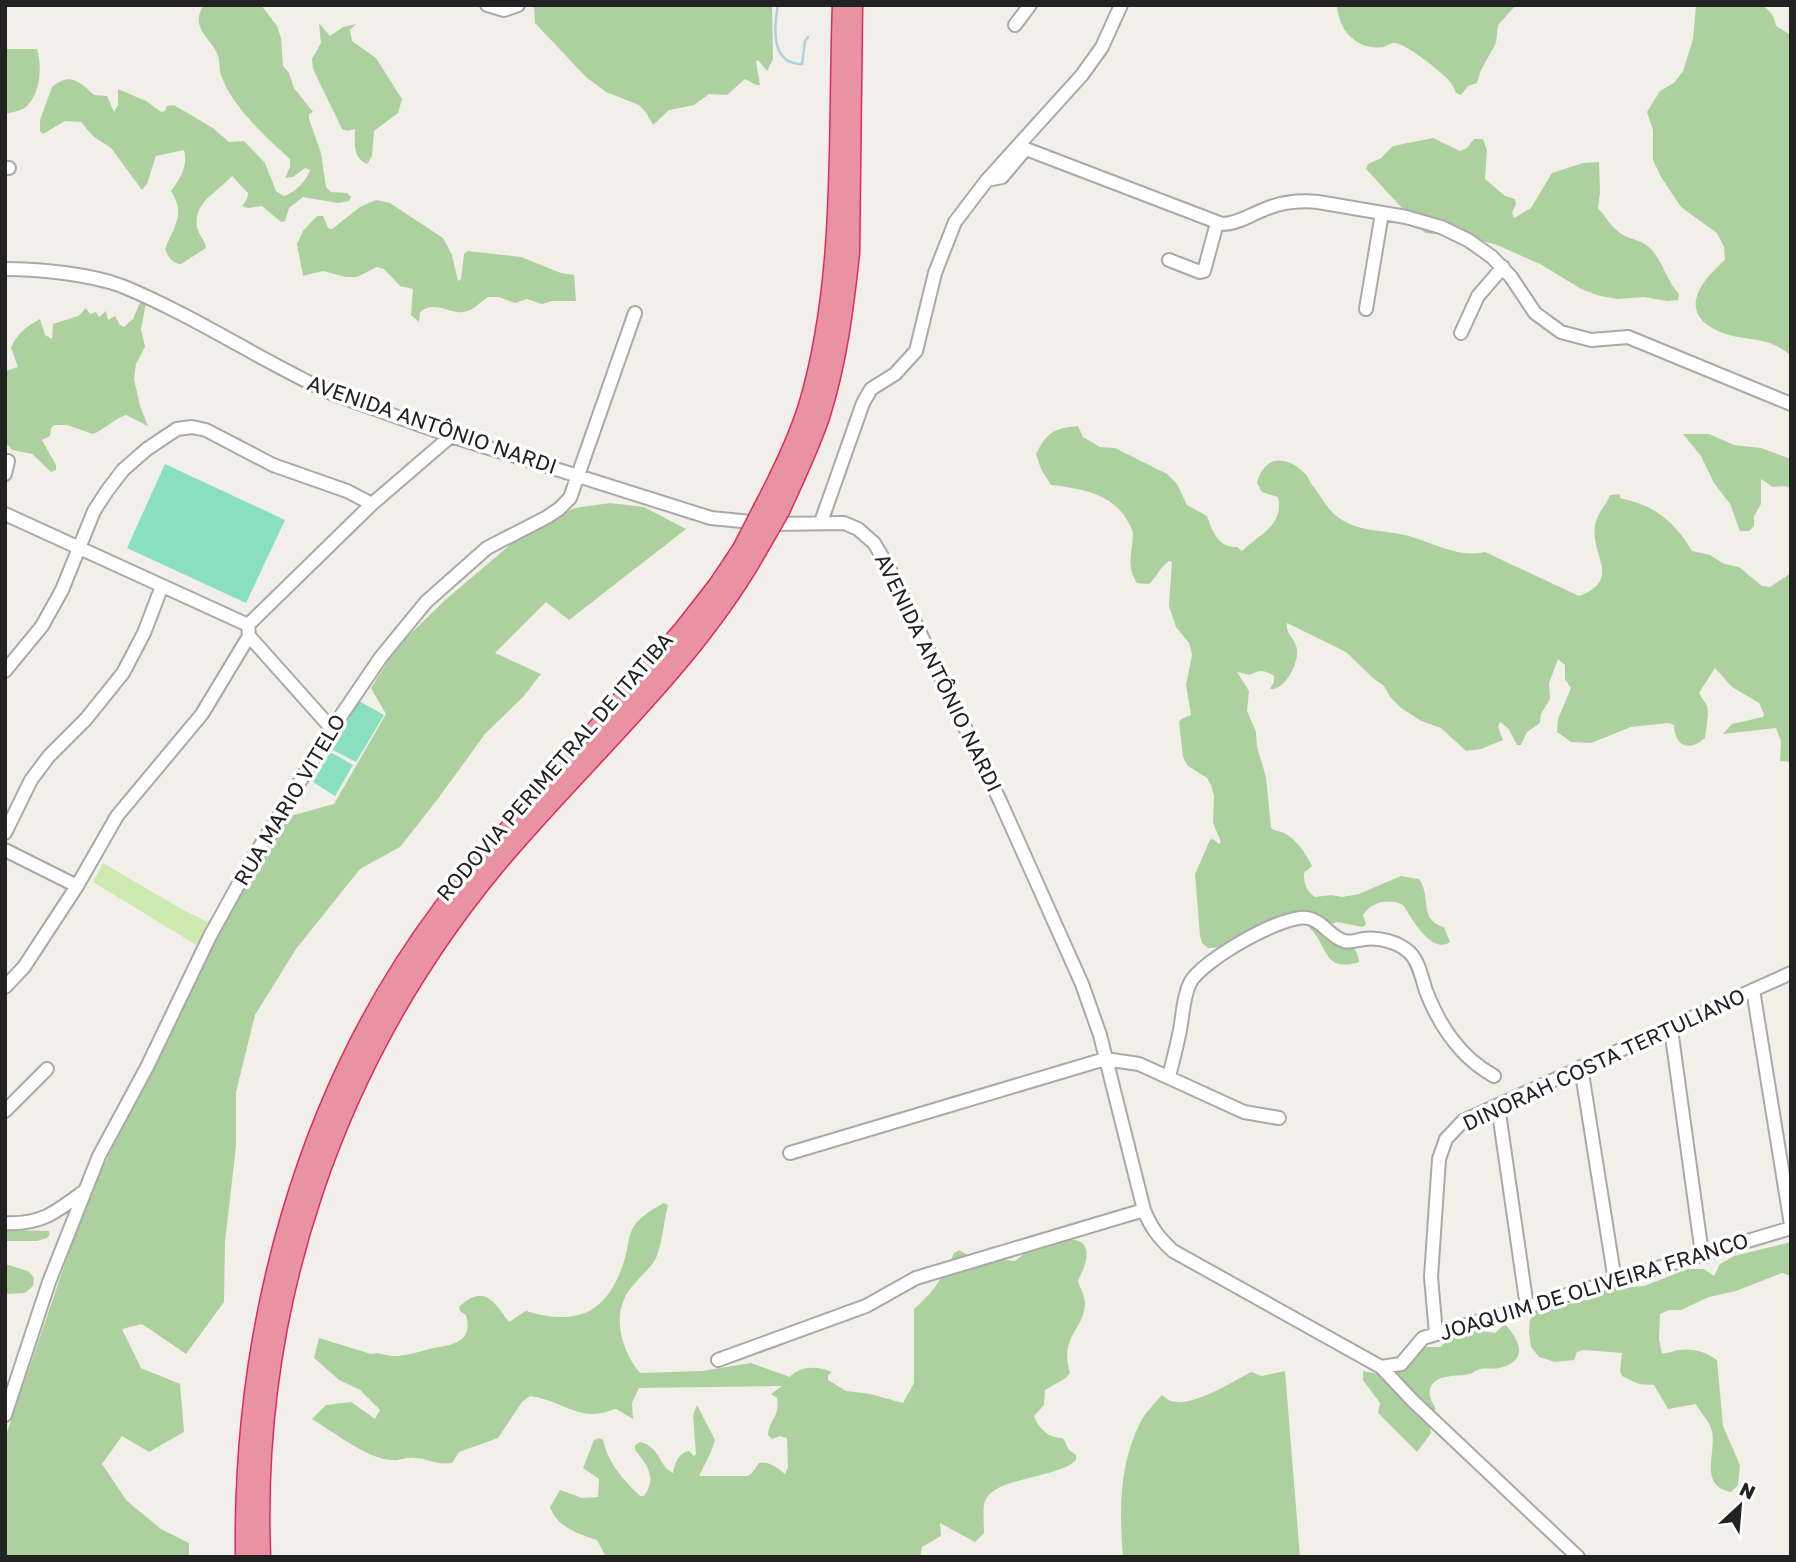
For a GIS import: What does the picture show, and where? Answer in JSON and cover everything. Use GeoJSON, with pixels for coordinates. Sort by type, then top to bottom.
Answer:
{"type":"FeatureCollection","features":[{"type":"Feature","properties":{"kind":"highway"},"geometry":{"type":"LineString","coordinates":[[835,5],[839,31]]}},
{"type":"Feature","properties":{"kind":"highway","name":"RODOVIA PERIMETRAL DE ITATIBA"},"geometry":{"type":"LineString","coordinates":[[771,509],[780,476],[807,410],[831,299],[836,248],[839,31],[842,5]]}},
{"type":"Feature","properties":{"kind":"highway","name":"RODOVIA PERIMETRAL DE ITATIBA"},"geometry":{"type":"LineString","coordinates":[[261,1557],[260,1458],[276,1338],[291,1265],[332,1137],[380,1034],[411,980],[469,899],[719,614],[771,509],[814,431],[837,350],[846,286],[850,240],[853,5]]}},
{"type":"Feature","properties":{"kind":"highway","name":"RODOVIA PERIMETRAL DE ITATIBA"},"geometry":{"type":"LineString","coordinates":[[245,1557],[247,1442],[275,1269],[316,1140],[355,1054],[400,972],[444,906],[750,550]]}},
{"type":"Feature","properties":{"kind":"street"},"geometry":{"type":"LineString","coordinates":[[487,5],[504,10],[516,6]]}},
{"type":"Feature","properties":{"kind":"street"},"geometry":{"type":"LineString","coordinates":[[1015,24],[1030,5]]}},
{"type":"Feature","properties":{"kind":"street"},"geometry":{"type":"LineString","coordinates":[[821,522],[863,403],[871,389],[894,374],[916,351],[935,273],[955,222],[987,180],[1054,106],[1102,47],[1121,5]]}},
{"type":"Feature","properties":{"kind":"street"},"geometry":{"type":"LineString","coordinates":[[987,180],[1002,177],[1051,121],[1054,106]]}},
{"type":"Feature","properties":{"kind":"street"},"geometry":{"type":"LineString","coordinates":[[1026,149],[1217,223],[1235,222],[1273,206],[1300,201],[1427,222],[1480,248],[1503,267],[1535,313],[1561,332],[1591,340],[1628,337],[1791,404]]}},
{"type":"Feature","properties":{"kind":"street"},"geometry":{"type":"LineString","coordinates":[[1366,309],[1382,213]]}},
{"type":"Feature","properties":{"kind":"street"},"geometry":{"type":"LineString","coordinates":[[1169,260],[1200,272],[1204,271],[1217,223]]}},
{"type":"Feature","properties":{"kind":"street"},"geometry":{"type":"LineString","coordinates":[[1461,333],[1478,296],[1503,267]]}},
{"type":"Feature","properties":{"kind":"street","name":"AVENIDA ANTÔNIO NARDI"},"geometry":{"type":"LineString","coordinates":[[5,269],[32,269],[120,285],[202,324],[294,376],[333,394],[452,436],[711,518],[771,524],[844,523],[858,529],[874,543],[889,568],[1082,984],[1100,1035],[1144,1210],[1158,1238],[1189,1261],[1381,1367]]}},
{"type":"Feature","properties":{"kind":"street","name":"RUA MARIO VITELO"},"geometry":{"type":"LineString","coordinates":[[5,1415],[7,1398],[49,1282],[99,1156],[210,936],[253,858],[332,729],[381,657],[426,602],[487,548],[559,509],[570,498],[635,313]]}},
{"type":"Feature","properties":{"kind":"street"},"geometry":{"type":"LineString","coordinates":[[5,671],[42,626],[62,590],[94,512],[123,470],[169,433],[192,427],[206,430],[274,465],[347,491],[372,504]]}},
{"type":"Feature","properties":{"kind":"street"},"geometry":{"type":"LineString","coordinates":[[5,987],[24,967],[77,886],[117,816],[202,714],[249,630],[372,504],[452,436]]}},
{"type":"Feature","properties":{"kind":"street"},"geometry":{"type":"LineString","coordinates":[[5,514],[162,586],[249,630],[332,729]]}},
{"type":"Feature","properties":{"kind":"street"},"geometry":{"type":"LineString","coordinates":[[5,833],[31,780],[49,755],[86,719],[123,673],[144,633],[162,586]]}},
{"type":"Feature","properties":{"kind":"street"},"geometry":{"type":"LineString","coordinates":[[5,850],[77,886]]}},
{"type":"Feature","properties":{"kind":"street"},"geometry":{"type":"LineString","coordinates":[[1169,1076],[1189,984],[1197,973],[1263,931],[1296,918],[1307,917],[1319,922],[1337,938],[1346,942],[1367,938],[1381,939],[1409,952],[1444,1030],[1476,1066],[1494,1076]]}},
{"type":"Feature","properties":{"kind":"street","name":"DINORAH COSTA TERTULIANO"},"geometry":{"type":"LineString","coordinates":[[1436,1334],[1431,1277],[1439,1159],[1446,1139],[1463,1121],[1791,973]]}},
{"type":"Feature","properties":{"kind":"street"},"geometry":{"type":"LineString","coordinates":[[1753,990],[1791,1226]]}},
{"type":"Feature","properties":{"kind":"street"},"geometry":{"type":"LineString","coordinates":[[1671,1029],[1702,1254]]}},
{"type":"Feature","properties":{"kind":"street"},"geometry":{"type":"LineString","coordinates":[[790,1153],[1105,1059],[1139,1064],[1244,1112],[1279,1118]]}},
{"type":"Feature","properties":{"kind":"street"},"geometry":{"type":"LineString","coordinates":[[1581,1067],[1615,1280]]}},
{"type":"Feature","properties":{"kind":"street"},"geometry":{"type":"LineString","coordinates":[[5,1111],[47,1069]]}},
{"type":"Feature","properties":{"kind":"street"},"geometry":{"type":"LineString","coordinates":[[1497,1106],[1527,1307]]}},
{"type":"Feature","properties":{"kind":"street"},"geometry":{"type":"LineString","coordinates":[[5,1223],[26,1224],[50,1216],[85,1192]]}},
{"type":"Feature","properties":{"kind":"street"},"geometry":{"type":"LineString","coordinates":[[718,1360],[866,1306],[916,1278],[1144,1210]]}},
{"type":"Feature","properties":{"kind":"street","name":"JOAQUIM DE OLIVEIRA FRANCO"},"geometry":{"type":"LineString","coordinates":[[1381,1367],[1395,1366],[1406,1358],[1423,1338],[1791,1226]]}},
{"type":"Feature","properties":{"kind":"street"},"geometry":{"type":"LineString","coordinates":[[1381,1367],[1413,1401],[1578,1557]]}},
{"type":"Feature","properties":{"kind":"green space"},"geometry":{"type":"Polygon","coordinates":[[[204,5],[261,5],[277,26],[281,38],[283,66],[289,73],[294,88],[313,112],[309,114],[309,119],[321,153],[326,187],[331,192],[347,193],[351,197],[349,201],[338,203],[303,197],[289,208],[285,221],[281,222],[262,206],[242,206],[248,193],[232,176],[208,198],[199,211],[197,227],[206,248],[181,264],[171,260],[165,249],[177,220],[178,207],[171,191],[183,172],[184,150],[156,156],[147,184],[142,190],[111,148],[93,136],[81,122],[65,121],[43,134],[40,131],[40,120],[52,87],[69,79],[79,82],[94,95],[107,96],[114,112],[118,105],[118,89],[146,101],[161,112],[165,111],[167,106],[174,105],[213,128],[229,142],[244,141],[265,163],[276,191],[284,196],[292,192],[303,182],[310,170],[305,168],[293,177],[285,178],[290,159],[251,121],[233,98],[221,75],[217,53],[200,26],[200,13],[204,5]]]}},
{"type":"Feature","properties":{"kind":"green space"},"geometry":{"type":"Polygon","coordinates":[[[534,5],[772,5],[773,59],[767,71],[756,61],[760,85],[745,79],[727,95],[709,94],[694,105],[669,110],[653,125],[639,105],[606,92],[586,77],[535,23],[534,5]]]}},
{"type":"Feature","properties":{"kind":"green space"},"geometry":{"type":"Polygon","coordinates":[[[1337,5],[1516,5],[1498,25],[1496,43],[1477,83],[1468,86],[1461,95],[1424,59],[1399,44],[1373,47],[1357,42],[1345,30],[1337,5]]]}},
{"type":"Feature","properties":{"kind":"green space"},"geometry":{"type":"Polygon","coordinates":[[[1696,5],[1762,5],[1772,14],[1776,26],[1791,35],[1791,355],[1766,342],[1723,333],[1709,326],[1700,317],[1696,299],[1706,279],[1725,260],[1724,247],[1717,233],[1681,207],[1653,160],[1653,130],[1647,112],[1660,91],[1674,83],[1683,71],[1693,39],[1696,5]]]}},
{"type":"Feature","properties":{"kind":"green space"},"geometry":{"type":"Polygon","coordinates":[[[319,23],[330,36],[343,27],[356,24],[350,30],[352,41],[376,58],[402,99],[398,113],[374,131],[372,156],[367,164],[357,154],[355,129],[342,129],[313,69],[312,59],[321,43],[319,23]]]}},
{"type":"Feature","properties":{"kind":"green space"},"geometry":{"type":"Polygon","coordinates":[[[5,49],[37,49],[40,71],[32,100],[22,109],[5,114],[5,49]]]}},
{"type":"Feature","properties":{"kind":"green space"},"geometry":{"type":"Polygon","coordinates":[[[1433,138],[1460,151],[1467,148],[1474,139],[1483,139],[1487,150],[1485,179],[1505,196],[1515,199],[1512,213],[1514,218],[1531,208],[1552,173],[1583,163],[1599,162],[1598,208],[1617,231],[1650,248],[1679,294],[1678,300],[1644,297],[1617,299],[1600,296],[1581,289],[1542,265],[1497,245],[1471,238],[1425,233],[1366,169],[1368,164],[1381,158],[1393,146],[1433,138]]]}},
{"type":"Feature","properties":{"kind":"green space"},"geometry":{"type":"Polygon","coordinates":[[[376,200],[390,203],[443,238],[452,255],[458,281],[461,279],[464,254],[468,251],[521,257],[561,273],[574,275],[576,301],[552,301],[542,304],[527,299],[515,303],[499,297],[488,297],[463,312],[431,307],[420,312],[419,322],[411,315],[413,289],[400,286],[384,269],[377,267],[357,277],[323,271],[303,276],[297,244],[303,231],[317,216],[323,216],[328,228],[332,229],[360,207],[376,200]]]}},
{"type":"Feature","properties":{"kind":"green space"},"geometry":{"type":"Polygon","coordinates":[[[140,303],[146,303],[141,329],[145,347],[136,364],[134,379],[148,426],[126,415],[93,434],[67,425],[54,425],[50,436],[42,440],[56,465],[56,470],[51,472],[32,454],[12,450],[5,442],[5,371],[18,367],[11,348],[19,334],[40,319],[45,335],[52,339],[53,324],[78,316],[86,308],[90,314],[96,312],[99,317],[106,311],[108,320],[115,316],[124,327],[133,319],[140,303]]]}},
{"type":"Feature","properties":{"kind":"green space"},"geometry":{"type":"Polygon","coordinates":[[[1078,426],[1083,437],[1100,447],[1115,448],[1167,474],[1177,484],[1187,505],[1207,516],[1221,542],[1242,551],[1269,528],[1279,507],[1278,497],[1262,492],[1257,483],[1260,475],[1268,464],[1286,461],[1307,476],[1324,503],[1349,524],[1410,536],[1452,551],[1485,552],[1579,596],[1592,589],[1602,575],[1595,525],[1610,495],[1620,494],[1620,498],[1654,510],[1671,523],[1692,551],[1739,567],[1762,586],[1770,587],[1791,573],[1791,762],[1780,761],[1781,741],[1776,728],[1723,734],[1732,724],[1763,717],[1764,714],[1759,703],[1732,687],[1715,668],[1699,693],[1707,706],[1708,715],[1705,738],[1694,745],[1688,746],[1680,742],[1674,725],[1668,723],[1631,727],[1591,743],[1571,742],[1557,732],[1558,719],[1571,688],[1565,679],[1565,665],[1558,659],[1549,683],[1550,699],[1541,714],[1540,723],[1527,732],[1521,745],[1517,745],[1508,728],[1500,722],[1498,727],[1503,740],[1481,749],[1466,751],[1441,728],[1421,721],[1401,708],[1384,686],[1346,652],[1287,623],[1297,655],[1290,675],[1281,686],[1270,689],[1274,676],[1262,671],[1250,675],[1237,672],[1249,691],[1247,711],[1256,732],[1257,747],[1266,777],[1271,828],[1290,837],[1304,852],[1312,866],[1304,873],[1305,884],[1315,897],[1359,894],[1401,876],[1419,879],[1425,893],[1428,913],[1436,924],[1444,927],[1450,942],[1436,944],[1423,934],[1403,905],[1386,902],[1375,904],[1366,911],[1363,915],[1366,924],[1363,927],[1337,922],[1330,924],[1355,950],[1359,962],[1338,964],[1332,961],[1309,927],[1287,918],[1226,947],[1208,948],[1202,943],[1200,936],[1195,874],[1210,840],[1213,839],[1219,844],[1221,842],[1213,823],[1214,796],[1211,785],[1207,778],[1188,766],[1183,757],[1179,722],[1191,715],[1186,685],[1192,655],[1189,643],[1176,627],[1169,606],[1172,562],[1166,563],[1149,584],[1137,583],[1131,566],[1133,535],[1121,511],[1094,494],[1051,485],[1036,454],[1052,433],[1062,428],[1078,426]]]}},
{"type":"Feature","properties":{"kind":"green space"},"geometry":{"type":"Polygon","coordinates":[[[1683,434],[1709,434],[1734,445],[1761,448],[1791,459],[1791,488],[1773,487],[1761,479],[1761,504],[1754,516],[1754,526],[1749,531],[1740,531],[1730,504],[1714,483],[1701,456],[1683,434]]]}},
{"type":"Feature","properties":{"kind":"green space"},"geometry":{"type":"Polygon","coordinates":[[[165,464],[285,520],[246,603],[127,548],[165,464]]]}},
{"type":"Feature","properties":{"kind":"green space"},"geometry":{"type":"Polygon","coordinates":[[[610,503],[644,507],[686,529],[569,620],[546,602],[495,653],[541,674],[523,697],[485,734],[400,847],[360,869],[296,949],[255,1015],[236,1092],[236,1146],[225,1242],[224,1302],[186,1354],[142,1324],[122,1329],[141,1368],[180,1384],[184,1432],[149,1452],[122,1436],[102,1464],[127,1501],[161,1529],[189,1543],[189,1557],[5,1557],[5,1438],[88,1197],[240,891],[290,816],[334,804],[386,714],[371,688],[397,647],[445,600],[529,529],[575,508],[610,503]]]}},
{"type":"Feature","properties":{"kind":"green space"},"geometry":{"type":"Polygon","coordinates":[[[359,701],[384,715],[356,762],[331,749],[359,701]]]}},
{"type":"Feature","properties":{"kind":"green space"},"geometry":{"type":"Polygon","coordinates":[[[330,752],[353,765],[335,796],[313,782],[330,752]]]}},
{"type":"Feature","properties":{"kind":"green space"},"geometry":{"type":"Polygon","coordinates":[[[103,863],[210,923],[198,946],[93,882],[103,863]]]}},
{"type":"Feature","properties":{"kind":"green space"},"geometry":{"type":"Polygon","coordinates":[[[664,1203],[668,1205],[656,1258],[628,1292],[620,1316],[625,1346],[640,1373],[702,1371],[751,1363],[790,1377],[799,1370],[816,1368],[832,1372],[828,1375],[828,1380],[846,1391],[903,1403],[914,1383],[914,1309],[937,1284],[954,1253],[959,1250],[971,1257],[1015,1261],[1040,1244],[1067,1239],[1082,1243],[1087,1254],[1078,1281],[1085,1303],[1084,1313],[1068,1350],[1070,1373],[1045,1390],[1044,1405],[1034,1416],[1045,1432],[1053,1437],[1063,1438],[1069,1450],[1076,1455],[1076,1460],[1054,1471],[1010,1483],[989,1496],[984,1505],[984,1533],[975,1542],[940,1523],[941,1536],[922,1547],[920,1557],[606,1557],[597,1540],[563,1525],[550,1507],[560,1490],[582,1498],[598,1497],[599,1479],[583,1468],[594,1440],[603,1440],[617,1471],[640,1496],[644,1496],[650,1483],[649,1472],[635,1450],[635,1445],[640,1442],[647,1444],[673,1473],[682,1454],[689,1451],[694,1456],[696,1454],[693,1415],[697,1405],[715,1440],[699,1476],[747,1476],[759,1463],[767,1463],[785,1474],[788,1467],[787,1438],[780,1436],[772,1439],[768,1435],[778,1405],[777,1398],[771,1394],[782,1386],[639,1388],[632,1403],[633,1419],[616,1409],[587,1414],[530,1396],[522,1402],[498,1438],[459,1452],[452,1463],[419,1458],[383,1459],[362,1450],[312,1419],[326,1405],[351,1402],[375,1419],[380,1410],[360,1390],[339,1380],[314,1358],[319,1338],[371,1354],[390,1356],[445,1346],[458,1341],[467,1332],[466,1315],[459,1307],[475,1296],[488,1298],[509,1322],[526,1311],[562,1317],[589,1311],[601,1303],[618,1276],[634,1226],[664,1203]]]}},
{"type":"Feature","properties":{"kind":"green space"},"geometry":{"type":"Polygon","coordinates":[[[5,1230],[49,1231],[50,1234],[37,1241],[5,1241],[5,1230]]]}},
{"type":"Feature","properties":{"kind":"green space"},"geometry":{"type":"Polygon","coordinates":[[[1791,1242],[1791,1276],[1782,1273],[1736,1291],[1709,1297],[1681,1310],[1669,1310],[1660,1314],[1659,1339],[1662,1353],[1694,1350],[1717,1360],[1723,1426],[1740,1465],[1738,1485],[1731,1492],[1720,1488],[1714,1482],[1711,1474],[1713,1436],[1708,1422],[1696,1404],[1668,1409],[1654,1385],[1639,1384],[1622,1376],[1622,1353],[1584,1350],[1577,1352],[1574,1360],[1555,1362],[1539,1357],[1531,1347],[1530,1320],[1534,1313],[1545,1307],[1576,1303],[1613,1289],[1644,1286],[1688,1269],[1704,1269],[1714,1276],[1720,1264],[1734,1256],[1791,1242]]]}},
{"type":"Feature","properties":{"kind":"green space"},"geometry":{"type":"Polygon","coordinates":[[[5,1264],[28,1271],[34,1278],[33,1286],[25,1293],[5,1294],[5,1264]]]}},
{"type":"Feature","properties":{"kind":"green space"},"geometry":{"type":"Polygon","coordinates":[[[1505,1324],[1518,1343],[1515,1360],[1500,1368],[1481,1369],[1471,1374],[1437,1380],[1430,1389],[1431,1400],[1436,1409],[1427,1413],[1431,1433],[1417,1452],[1378,1413],[1380,1403],[1363,1380],[1363,1371],[1393,1377],[1425,1347],[1441,1347],[1458,1333],[1495,1333],[1505,1324]]]}},
{"type":"Feature","properties":{"kind":"green space"},"geometry":{"type":"Polygon","coordinates":[[[1285,1371],[1300,1557],[1123,1557],[1121,1505],[1128,1454],[1141,1421],[1162,1395],[1171,1401],[1190,1401],[1251,1372],[1262,1376],[1285,1371]]]}},
{"type":"Feature","properties":{"kind":"waterway"},"geometry":{"type":"LineString","coordinates":[[778,5],[776,43],[784,58],[802,64],[808,37]]}}]}
